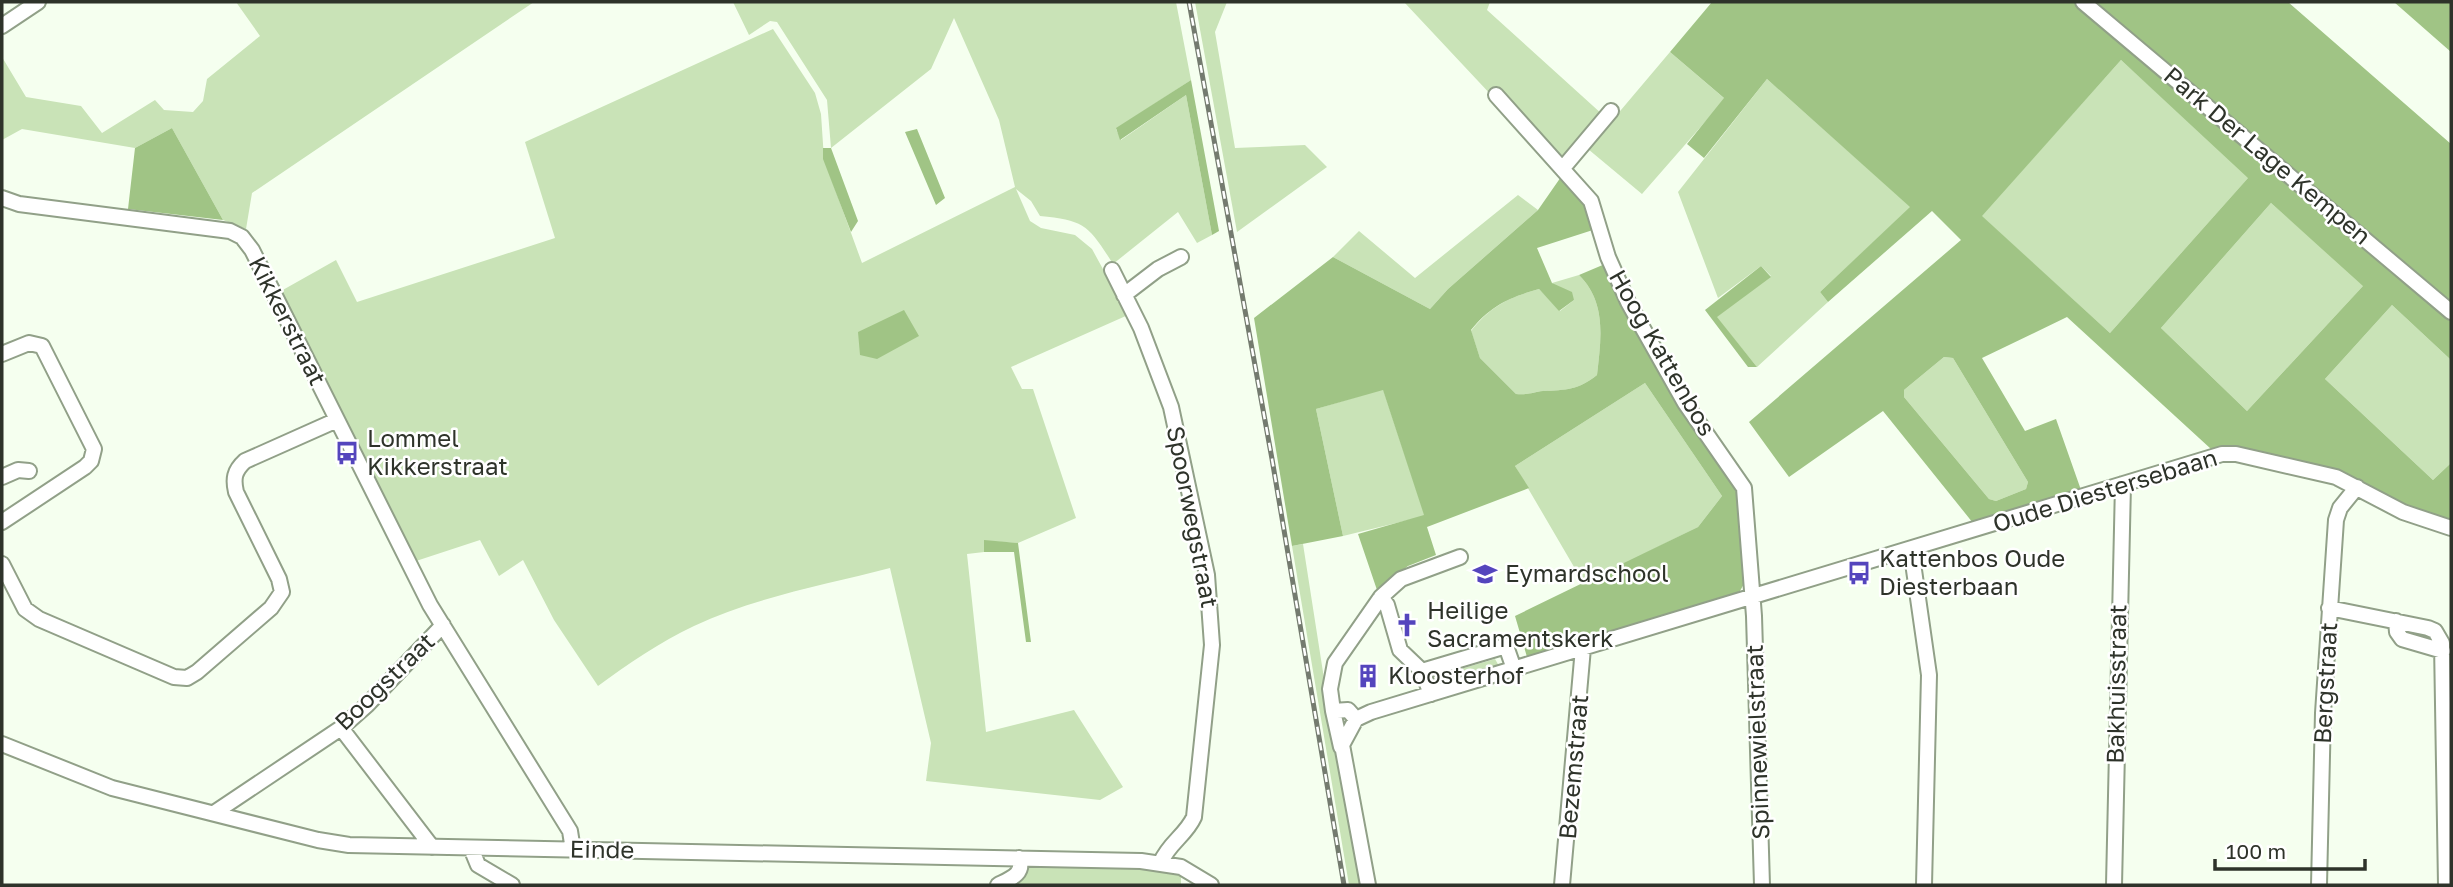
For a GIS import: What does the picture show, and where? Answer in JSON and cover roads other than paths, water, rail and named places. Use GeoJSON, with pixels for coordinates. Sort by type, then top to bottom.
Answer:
{"type":"FeatureCollection","features":[{"type":"Feature","properties":{"kind":"street"},"geometry":{"type":"LineString","coordinates":[[2,26],[38,2]]}},
{"type":"Feature","properties":{"kind":"street","name":"Park Der Lage Kempen"},"geometry":{"type":"LineString","coordinates":[[2083,2],[2451,312]]}},
{"type":"Feature","properties":{"kind":"street","name":"Hoog Kattenbos"},"geometry":{"type":"LineString","coordinates":[[1496,95],[1591,201],[1621,288],[1670,378],[1744,488],[1753,598]]}},
{"type":"Feature","properties":{"kind":"street"},"geometry":{"type":"LineString","coordinates":[[1563,168],[1611,111]]}},
{"type":"Feature","properties":{"kind":"street","name":"Kikkerstraat"},"geometry":{"type":"LineString","coordinates":[[2,198],[19,204],[236,233],[251,250],[443,625]]}},
{"type":"Feature","properties":{"kind":"street"},"geometry":{"type":"LineString","coordinates":[[1124,295],[1158,269],[1181,257]]}},
{"type":"Feature","properties":{"kind":"street","name":"Spoorwegstraat"},"geometry":{"type":"LineString","coordinates":[[1112,270],[1141,328],[1171,407],[1210,599],[1210,670],[1194,817],[1190,826],[1167,847],[1161,862]]}},
{"type":"Feature","properties":{"kind":"street"},"geometry":{"type":"LineString","coordinates":[[2,354],[29,344],[42,346],[94,449],[91,461],[85,467],[3,522]]}},
{"type":"Feature","properties":{"kind":"street"},"geometry":{"type":"LineString","coordinates":[[2,564],[25,610],[39,619],[174,677],[192,676],[271,608],[282,592],[279,579],[236,492],[236,471],[245,461],[337,420]]}},
{"type":"Feature","properties":{"kind":"street","name":"Oude Diestersebaan"},"geometry":{"type":"LineString","coordinates":[[1356,719],[2200,460],[2236,454],[2334,476],[2403,512],[2451,528]]}},
{"type":"Feature","properties":{"kind":"street"},"geometry":{"type":"LineString","coordinates":[[2,477],[18,470],[29,471]]}},
{"type":"Feature","properties":{"kind":"street","name":"Bakhuisstraat"},"geometry":{"type":"LineString","coordinates":[[2114,885],[2123,484]]}},
{"type":"Feature","properties":{"kind":"street","name":"Bergstraat"},"geometry":{"type":"LineString","coordinates":[[2319,885],[2329,608],[2338,514],[2357,487]]}},
{"type":"Feature","properties":{"kind":"street"},"geometry":{"type":"LineString","coordinates":[[1911,549],[1929,675],[1924,885]]}},
{"type":"Feature","properties":{"kind":"street"},"geometry":{"type":"LineString","coordinates":[[1368,885],[1333,711],[1330,690],[1335,663],[1381,597],[1401,579],[1460,557]]}},
{"type":"Feature","properties":{"kind":"street"},"geometry":{"type":"LineString","coordinates":[[1381,597],[1387,605],[1396,644],[1422,671],[1431,694]]}},
{"type":"Feature","properties":{"kind":"street","name":"Spinnewielstraat"},"geometry":{"type":"LineString","coordinates":[[1753,598],[1762,885]]}},
{"type":"Feature","properties":{"kind":"street"},"geometry":{"type":"LineString","coordinates":[[2329,608],[2396,621],[2402,639],[2443,651],[2446,885]]}},
{"type":"Feature","properties":{"kind":"street","name":"Boogstraat"},"geometry":{"type":"LineString","coordinates":[[214,813],[341,728],[367,705],[443,625],[570,831],[573,850]]}},
{"type":"Feature","properties":{"kind":"street"},"geometry":{"type":"LineString","coordinates":[[1422,671],[1506,646],[1514,669]]}},
{"type":"Feature","properties":{"kind":"street","name":"Bezemstraat"},"geometry":{"type":"LineString","coordinates":[[1562,885],[1583,648]]}},
{"type":"Feature","properties":{"kind":"street"},"geometry":{"type":"LineString","coordinates":[[1333,711],[1348,710],[1356,719],[1345,736],[1342,748]]}},
{"type":"Feature","properties":{"kind":"street"},"geometry":{"type":"LineString","coordinates":[[341,728],[432,848]]}},
{"type":"Feature","properties":{"kind":"street","name":"Einde"},"geometry":{"type":"LineString","coordinates":[[2,744],[112,788],[318,840],[349,845],[1161,862],[1181,867],[1211,885]]}},
{"type":"Feature","properties":{"kind":"street"},"geometry":{"type":"LineString","coordinates":[[471,848],[478,865],[512,885]]}},
{"type":"Feature","properties":{"kind":"street"},"geometry":{"type":"LineString","coordinates":[[998,885],[1019,872],[1020,858]]}},
{"type":"Feature","properties":{"kind":"railway"},"geometry":{"type":"LineString","coordinates":[[1189,2],[1272,459],[1344,885]]}},
{"type":"Feature","properties":{"kind":"place","name":"Lommel Kikkerstraat"},"geometry":{"type":"Point","coordinates":[347,453]}},
{"type":"Feature","properties":{"kind":"place","name":"Kattenbos Oude Diesterbaan"},"geometry":{"type":"Point","coordinates":[1859,573]}},
{"type":"Feature","properties":{"kind":"place","name":"Eymardschool"},"geometry":{"type":"Point","coordinates":[1485,574]}},
{"type":"Feature","properties":{"kind":"place","name":"Heilige Sacramentskerk"},"geometry":{"type":"Point","coordinates":[1407,625]}},
{"type":"Feature","properties":{"kind":"place","name":"Kloosterhof"},"geometry":{"type":"Point","coordinates":[1368,676]}}]}
